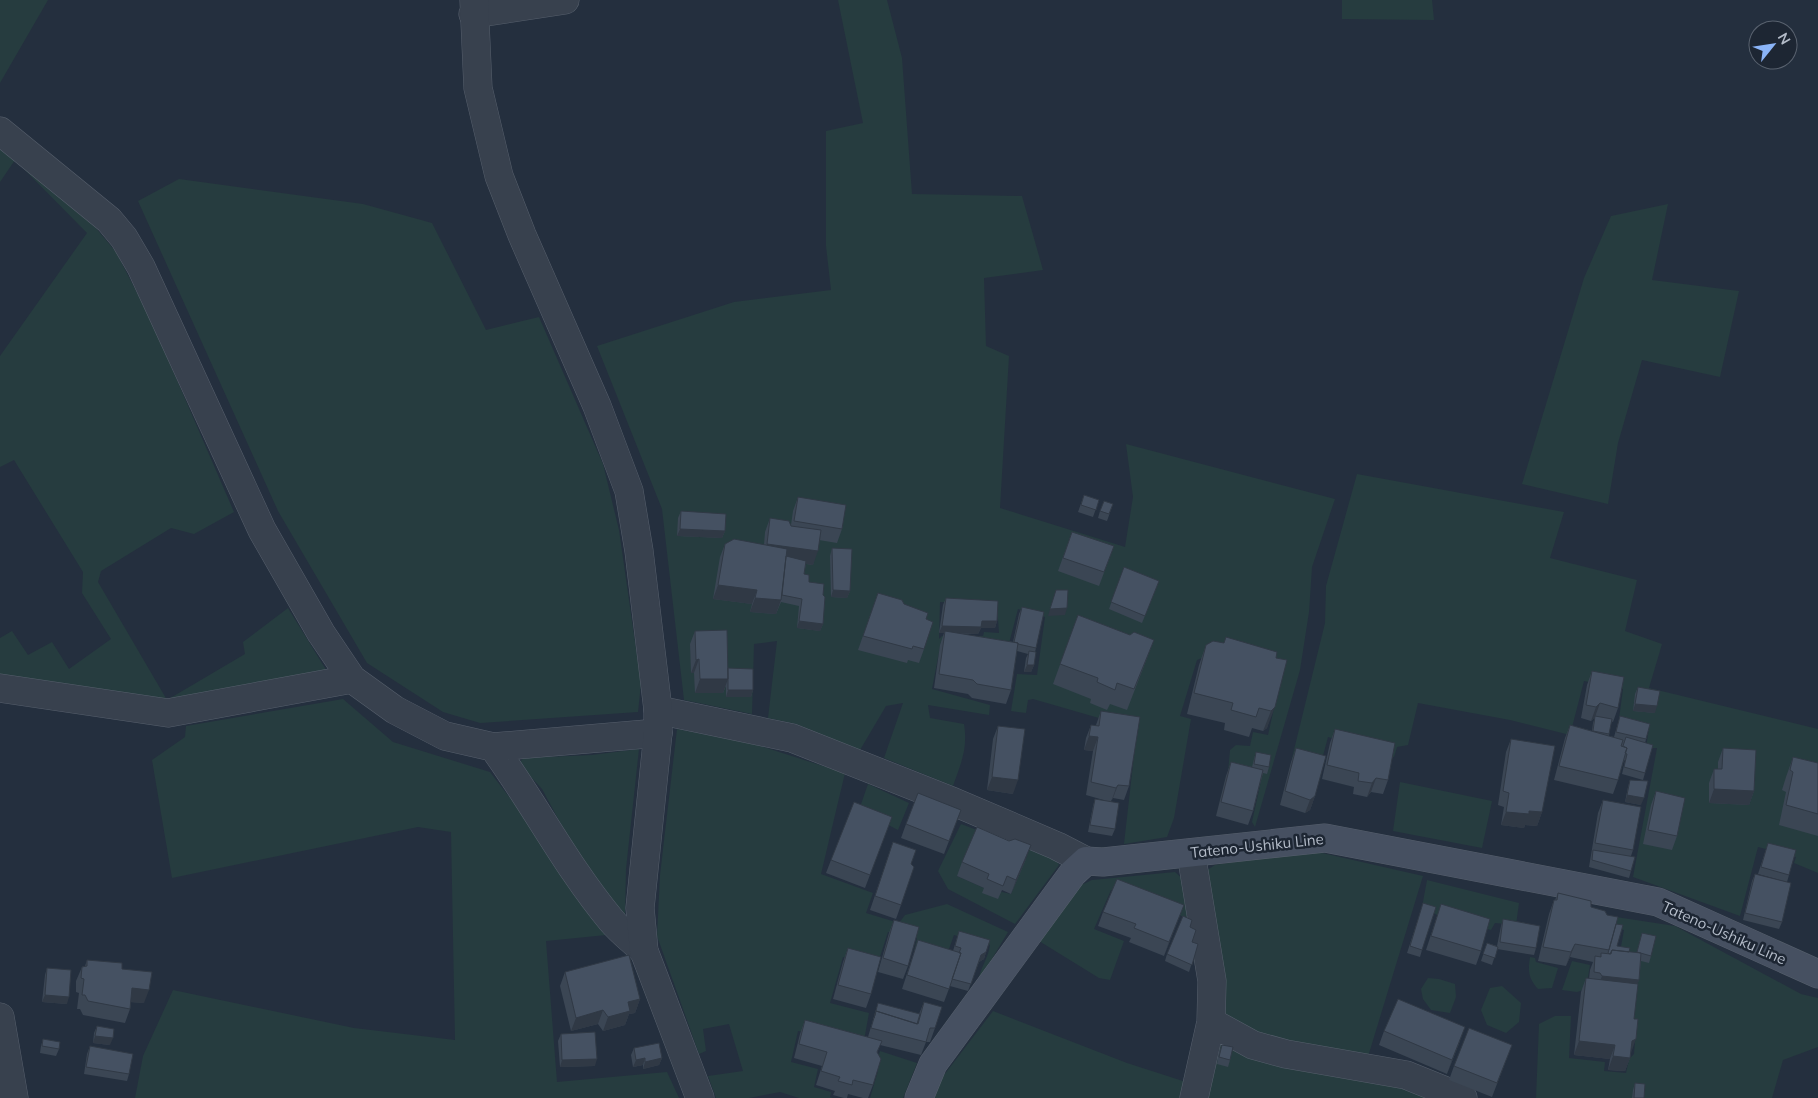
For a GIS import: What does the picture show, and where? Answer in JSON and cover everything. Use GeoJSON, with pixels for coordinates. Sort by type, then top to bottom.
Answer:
{"type":"FeatureCollection","features":[{"type":"Feature","properties":{"kind":"main road","name":"Tateno-Ushiku Line"},"geometry":{"type":"LineString","coordinates":[[1086,861],[1103,862],[1325,838],[1409,853],[1523,878],[1658,902],[1818,974]]}},
{"type":"Feature","properties":{"kind":"main road"},"geometry":{"type":"LineString","coordinates":[[919,1098],[932,1064],[1073,872],[1086,861]]}},
{"type":"Feature","properties":{"kind":"street"},"geometry":{"type":"LineString","coordinates":[[565,0],[473,7],[478,88],[499,176],[522,235],[597,406],[628,491],[639,551],[658,721],[640,908],[644,951],[700,1098]]}},
{"type":"Feature","properties":{"kind":"street"},"geometry":{"type":"LineString","coordinates":[[0,131],[109,220],[124,238],[141,267],[262,530],[321,634],[352,679],[394,710],[445,736],[493,747],[658,721],[792,738],[954,802],[1057,846],[1086,861]]}},
{"type":"Feature","properties":{"kind":"street"},"geometry":{"type":"LineString","coordinates":[[0,688],[168,713],[352,679]]}},
{"type":"Feature","properties":{"kind":"street"},"geometry":{"type":"LineString","coordinates":[[493,747],[514,776],[570,866],[612,921],[644,951]]}},
{"type":"Feature","properties":{"kind":"street"},"geometry":{"type":"LineString","coordinates":[[1191,853],[1212,981],[1211,1022],[1194,1098]]}},
{"type":"Feature","properties":{"kind":"street"},"geometry":{"type":"LineString","coordinates":[[0,1017],[14,1098]]}},
{"type":"Feature","properties":{"kind":"street"},"geometry":{"type":"LineString","coordinates":[[1211,1022],[1253,1045],[1286,1054],[1406,1075],[1463,1098]]}},
{"type":"Feature","properties":{"kind":"green space"},"geometry":{"type":"Polygon","coordinates":[[[0,0],[48,0],[0,83],[0,0]]]}},
{"type":"Feature","properties":{"kind":"green space"},"geometry":{"type":"Polygon","coordinates":[[[838,0],[887,0],[902,58],[912,194],[1022,196],[1043,270],[984,278],[986,346],[1009,356],[1000,508],[1125,547],[1133,497],[1126,444],[1335,499],[1312,567],[1309,612],[1300,670],[1255,827],[1252,822],[1261,781],[1228,772],[1230,750],[1236,745],[1250,746],[1253,732],[1268,735],[1281,677],[1204,657],[1197,660],[1180,716],[1191,719],[1174,818],[1167,837],[1124,844],[1137,729],[1033,699],[1028,700],[1026,713],[1011,711],[1017,674],[1037,675],[1045,617],[1018,609],[1007,651],[941,642],[932,689],[990,705],[989,715],[928,705],[930,718],[964,724],[964,749],[953,786],[884,758],[903,703],[886,706],[860,750],[796,724],[768,718],[777,641],[754,644],[752,714],[684,700],[662,509],[597,346],[734,302],[831,290],[826,246],[826,131],[863,123],[838,0]],[[940,602],[939,639],[942,636],[983,636],[984,632],[999,633],[997,606],[940,602]]]}},
{"type":"Feature","properties":{"kind":"green space"},"geometry":{"type":"Polygon","coordinates":[[[1342,0],[1432,0],[1434,20],[1342,19],[1342,0]]]}},
{"type":"Feature","properties":{"kind":"green space"},"geometry":{"type":"Polygon","coordinates":[[[0,147],[95,227],[116,252],[151,320],[234,512],[194,534],[171,528],[101,571],[98,582],[167,700],[0,677],[0,638],[12,631],[28,655],[52,642],[69,669],[111,639],[82,593],[83,572],[14,460],[0,467],[0,356],[87,233],[15,160],[0,182],[0,147]]]}},
{"type":"Feature","properties":{"kind":"green space"},"geometry":{"type":"Polygon","coordinates":[[[179,179],[363,204],[432,223],[486,330],[539,317],[603,464],[619,530],[641,684],[638,712],[480,723],[443,712],[367,663],[278,511],[138,201],[179,179]]]}},
{"type":"Feature","properties":{"kind":"green space"},"geometry":{"type":"Polygon","coordinates":[[[1668,204],[1652,280],[1739,291],[1720,377],[1642,360],[1618,443],[1608,504],[1522,484],[1584,278],[1611,216],[1668,204]]]}},
{"type":"Feature","properties":{"kind":"green space"},"geometry":{"type":"Polygon","coordinates":[[[1357,474],[1564,512],[1550,558],[1637,580],[1625,631],[1662,644],[1649,688],[1818,729],[1818,873],[1794,863],[1796,857],[1758,847],[1740,916],[1633,877],[1657,748],[1646,748],[1649,728],[1619,719],[1623,689],[1584,681],[1570,735],[1510,720],[1418,703],[1408,745],[1397,747],[1394,757],[1328,737],[1320,767],[1292,758],[1325,623],[1326,586],[1357,474]]]}},
{"type":"Feature","properties":{"kind":"green space"},"geometry":{"type":"Polygon","coordinates":[[[288,608],[328,673],[167,700],[245,654],[243,642],[288,608]]]}},
{"type":"Feature","properties":{"kind":"green space"},"geometry":{"type":"Polygon","coordinates":[[[343,699],[393,742],[490,772],[524,816],[606,935],[546,941],[557,1082],[667,1072],[679,1098],[135,1098],[143,1056],[173,990],[354,1028],[455,1040],[451,832],[418,827],[172,878],[152,760],[185,737],[186,726],[343,699]]]}},
{"type":"Feature","properties":{"kind":"green space"},"geometry":{"type":"Polygon","coordinates":[[[677,729],[757,745],[845,773],[821,874],[873,893],[866,913],[899,923],[905,915],[947,904],[1008,932],[978,982],[990,945],[954,935],[945,960],[914,951],[917,938],[888,932],[876,969],[843,957],[830,1003],[869,1013],[863,1046],[798,1031],[791,1062],[818,1069],[814,1087],[831,1092],[830,1097],[833,1098],[799,1098],[780,1092],[749,1098],[716,1098],[708,1076],[743,1071],[729,1024],[703,1029],[706,1051],[699,1054],[657,936],[660,875],[677,729]]]}},
{"type":"Feature","properties":{"kind":"green space"},"geometry":{"type":"Polygon","coordinates":[[[639,749],[626,869],[625,916],[575,850],[542,789],[519,764],[523,758],[592,755],[639,749]]]}},
{"type":"Feature","properties":{"kind":"green space"},"geometry":{"type":"Polygon","coordinates":[[[1400,782],[1492,801],[1482,848],[1393,831],[1400,782]]]}},
{"type":"Feature","properties":{"kind":"green space"},"geometry":{"type":"Polygon","coordinates":[[[868,784],[909,803],[898,830],[859,810],[868,784]]]}},
{"type":"Feature","properties":{"kind":"green space"},"geometry":{"type":"Polygon","coordinates":[[[961,824],[1056,860],[1059,865],[1015,924],[948,889],[938,871],[961,824]],[[1025,859],[957,876],[984,888],[1011,894],[1025,859]]]}},
{"type":"Feature","properties":{"kind":"green space"},"geometry":{"type":"Polygon","coordinates":[[[1309,850],[1423,876],[1367,1060],[1258,1036],[1224,1018],[1207,870],[1215,865],[1309,850]]]}},
{"type":"Feature","properties":{"kind":"green space"},"geometry":{"type":"Polygon","coordinates":[[[1175,872],[1186,882],[1192,920],[1111,890],[1094,929],[1124,941],[1110,980],[1099,978],[1039,941],[1077,887],[1092,880],[1175,872]]]}},
{"type":"Feature","properties":{"kind":"green space"},"geometry":{"type":"Polygon","coordinates":[[[1427,880],[1519,903],[1516,925],[1495,923],[1491,930],[1439,916],[1422,907],[1427,880]]]}},
{"type":"Feature","properties":{"kind":"green space"},"geometry":{"type":"Polygon","coordinates":[[[1590,913],[1675,926],[1801,994],[1818,998],[1818,1047],[1783,1060],[1772,1098],[1536,1098],[1539,1024],[1555,1016],[1571,1016],[1569,1058],[1605,1062],[1604,1071],[1626,1073],[1629,1059],[1634,1054],[1636,1029],[1620,952],[1624,930],[1606,926],[1590,913]]]}},
{"type":"Feature","properties":{"kind":"green space"},"geometry":{"type":"Polygon","coordinates":[[[1530,957],[1535,958],[1536,962],[1558,968],[1552,988],[1538,989],[1532,981],[1529,966],[1530,957]]]}},
{"type":"Feature","properties":{"kind":"green space"},"geometry":{"type":"Polygon","coordinates":[[[1572,961],[1590,965],[1586,989],[1577,992],[1562,990],[1572,961]]]}},
{"type":"Feature","properties":{"kind":"green space"},"geometry":{"type":"Polygon","coordinates":[[[1428,978],[1455,984],[1456,997],[1450,1013],[1431,1010],[1423,999],[1421,989],[1428,978]]]}},
{"type":"Feature","properties":{"kind":"green space"},"geometry":{"type":"Polygon","coordinates":[[[1502,986],[1521,1003],[1519,1022],[1506,1033],[1487,1025],[1481,1010],[1490,988],[1502,986]]]}},
{"type":"Feature","properties":{"kind":"green space"},"geometry":{"type":"Polygon","coordinates":[[[993,1011],[1127,1063],[1186,1082],[1182,1098],[934,1098],[941,1079],[993,1011]]]}},
{"type":"Feature","properties":{"kind":"green space"},"geometry":{"type":"Polygon","coordinates":[[[1218,1041],[1443,1098],[1206,1098],[1218,1041]]]}},
{"type":"Feature","properties":{"kind":"green space"},"geometry":{"type":"Polygon","coordinates":[[[880,1051],[917,1063],[903,1098],[870,1098],[878,1071],[875,1066],[880,1051]]]}},
{"type":"Feature","properties":{"kind":"building"},"geometry":{"type":"Polygon","coordinates":[[[1084,495],[1099,500],[1096,510],[1081,505],[1084,495]]]}},
{"type":"Feature","properties":{"kind":"building"},"geometry":{"type":"Polygon","coordinates":[[[798,497],[846,505],[842,529],[794,521],[798,497]]]}},
{"type":"Feature","properties":{"kind":"building"},"geometry":{"type":"Polygon","coordinates":[[[1104,501],[1113,504],[1109,514],[1100,511],[1104,501]]]}},
{"type":"Feature","properties":{"kind":"building"},"geometry":{"type":"Polygon","coordinates":[[[681,511],[726,514],[725,531],[680,529],[681,511]]]}},
{"type":"Feature","properties":{"kind":"building"},"geometry":{"type":"Polygon","coordinates":[[[770,518],[789,521],[791,526],[821,530],[818,551],[767,544],[770,518]]]}},
{"type":"Feature","properties":{"kind":"building"},"geometry":{"type":"Polygon","coordinates":[[[1072,532],[1114,546],[1104,572],[1063,558],[1072,532]]]}},
{"type":"Feature","properties":{"kind":"building"},"geometry":{"type":"Polygon","coordinates":[[[734,539],[787,549],[781,600],[755,598],[757,590],[718,585],[725,544],[734,539]]]}},
{"type":"Feature","properties":{"kind":"building"},"geometry":{"type":"Polygon","coordinates":[[[832,548],[852,549],[850,591],[833,590],[832,548]]]}},
{"type":"Feature","properties":{"kind":"building"},"geometry":{"type":"Polygon","coordinates":[[[786,556],[806,561],[804,574],[809,575],[809,582],[824,584],[823,624],[799,621],[802,599],[782,595],[786,556]]]}},
{"type":"Feature","properties":{"kind":"building"},"geometry":{"type":"Polygon","coordinates":[[[1124,567],[1159,581],[1145,616],[1111,602],[1124,567]]]}},
{"type":"Feature","properties":{"kind":"building"},"geometry":{"type":"Polygon","coordinates":[[[1056,590],[1068,590],[1067,608],[1050,609],[1056,590]]]}},
{"type":"Feature","properties":{"kind":"building"},"geometry":{"type":"Polygon","coordinates":[[[878,593],[902,600],[904,604],[928,613],[926,619],[933,622],[924,649],[913,646],[912,649],[863,636],[878,593]]]}},
{"type":"Feature","properties":{"kind":"building"},"geometry":{"type":"Polygon","coordinates":[[[946,598],[998,601],[997,621],[982,621],[981,627],[942,626],[946,598]]]}},
{"type":"Feature","properties":{"kind":"building"},"geometry":{"type":"Polygon","coordinates":[[[1022,607],[1044,612],[1036,648],[1014,642],[1022,607]]]}},
{"type":"Feature","properties":{"kind":"building"},"geometry":{"type":"Polygon","coordinates":[[[1078,615],[1130,635],[1134,632],[1154,640],[1134,689],[1117,683],[1115,690],[1097,682],[1098,678],[1060,664],[1078,615]]]}},
{"type":"Feature","properties":{"kind":"building"},"geometry":{"type":"Polygon","coordinates":[[[727,630],[728,679],[700,679],[699,659],[696,660],[695,631],[727,630]]]}},
{"type":"Feature","properties":{"kind":"building"},"geometry":{"type":"Polygon","coordinates":[[[945,631],[1018,643],[1011,690],[977,684],[973,680],[939,674],[945,631]]]}},
{"type":"Feature","properties":{"kind":"building"},"geometry":{"type":"Polygon","coordinates":[[[1226,637],[1277,652],[1276,658],[1287,660],[1275,707],[1271,711],[1259,708],[1256,717],[1231,710],[1233,703],[1194,693],[1206,645],[1213,641],[1224,643],[1226,637]]]}},
{"type":"Feature","properties":{"kind":"building"},"geometry":{"type":"Polygon","coordinates":[[[1029,651],[1036,652],[1034,665],[1027,665],[1029,651]]]}},
{"type":"Feature","properties":{"kind":"building"},"geometry":{"type":"Polygon","coordinates":[[[728,668],[753,669],[753,690],[728,690],[728,668]]]}},
{"type":"Feature","properties":{"kind":"building"},"geometry":{"type":"Polygon","coordinates":[[[1592,671],[1624,677],[1618,708],[1600,703],[1596,707],[1586,705],[1592,671]]]}},
{"type":"Feature","properties":{"kind":"building"},"geometry":{"type":"Polygon","coordinates":[[[1638,687],[1660,691],[1657,706],[1635,704],[1638,687]]]}},
{"type":"Feature","properties":{"kind":"building"},"geometry":{"type":"Polygon","coordinates":[[[1101,711],[1140,717],[1129,786],[1118,785],[1116,788],[1091,782],[1098,737],[1089,736],[1091,725],[1099,726],[1101,711]]]}},
{"type":"Feature","properties":{"kind":"building"},"geometry":{"type":"Polygon","coordinates":[[[1595,716],[1612,719],[1609,734],[1593,731],[1595,716]]]}},
{"type":"Feature","properties":{"kind":"building"},"geometry":{"type":"Polygon","coordinates":[[[1620,716],[1650,724],[1646,739],[1616,732],[1620,716]]]}},
{"type":"Feature","properties":{"kind":"building"},"geometry":{"type":"Polygon","coordinates":[[[1570,725],[1623,740],[1621,746],[1627,748],[1618,780],[1559,766],[1570,725]]]}},
{"type":"Feature","properties":{"kind":"building"},"geometry":{"type":"Polygon","coordinates":[[[998,726],[1025,729],[1018,780],[992,777],[998,726]]]}},
{"type":"Feature","properties":{"kind":"building"},"geometry":{"type":"Polygon","coordinates":[[[1335,729],[1395,743],[1388,780],[1376,778],[1372,783],[1358,781],[1359,773],[1327,765],[1335,729]]]}},
{"type":"Feature","properties":{"kind":"building"},"geometry":{"type":"Polygon","coordinates":[[[1626,737],[1653,745],[1645,773],[1624,767],[1627,748],[1623,746],[1626,737]]]}},
{"type":"Feature","properties":{"kind":"building"},"geometry":{"type":"Polygon","coordinates":[[[1511,739],[1555,746],[1542,812],[1529,811],[1529,814],[1506,812],[1509,793],[1503,791],[1511,739]]]}},
{"type":"Feature","properties":{"kind":"building"},"geometry":{"type":"Polygon","coordinates":[[[1296,748],[1326,756],[1315,796],[1310,800],[1285,791],[1296,748]]]}},
{"type":"Feature","properties":{"kind":"building"},"geometry":{"type":"Polygon","coordinates":[[[1723,748],[1756,750],[1754,791],[1714,789],[1714,769],[1722,769],[1723,748]]]}},
{"type":"Feature","properties":{"kind":"building"},"geometry":{"type":"Polygon","coordinates":[[[1256,752],[1271,755],[1269,767],[1254,764],[1256,752]]]}},
{"type":"Feature","properties":{"kind":"building"},"geometry":{"type":"Polygon","coordinates":[[[1793,757],[1818,763],[1818,814],[1786,805],[1793,772],[1790,770],[1793,757]]]}},
{"type":"Feature","properties":{"kind":"building"},"geometry":{"type":"Polygon","coordinates":[[[1231,762],[1263,770],[1253,811],[1221,802],[1231,762]]]}},
{"type":"Feature","properties":{"kind":"building"},"geometry":{"type":"Polygon","coordinates":[[[1630,780],[1648,781],[1644,798],[1627,795],[1630,780]]]}},
{"type":"Feature","properties":{"kind":"building"},"geometry":{"type":"Polygon","coordinates":[[[1656,791],[1685,798],[1677,836],[1648,830],[1656,791]]]}},
{"type":"Feature","properties":{"kind":"building"},"geometry":{"type":"Polygon","coordinates":[[[918,793],[961,810],[949,841],[906,824],[918,793]]]}},
{"type":"Feature","properties":{"kind":"building"},"geometry":{"type":"Polygon","coordinates":[[[1095,799],[1119,803],[1115,829],[1090,825],[1095,799]]]}},
{"type":"Feature","properties":{"kind":"building"},"geometry":{"type":"Polygon","coordinates":[[[1603,800],[1641,807],[1633,850],[1595,843],[1603,800]]]}},
{"type":"Feature","properties":{"kind":"building"},"geometry":{"type":"Polygon","coordinates":[[[854,802],[892,817],[870,875],[831,860],[854,802]]]}},
{"type":"Feature","properties":{"kind":"building"},"geometry":{"type":"Polygon","coordinates":[[[977,827],[1009,841],[1015,839],[1031,845],[1016,880],[1007,876],[1003,886],[987,879],[989,874],[962,862],[977,827]]]}},
{"type":"Feature","properties":{"kind":"building"},"geometry":{"type":"Polygon","coordinates":[[[893,842],[916,850],[911,864],[914,867],[901,905],[875,896],[893,842]]]}},
{"type":"Feature","properties":{"kind":"building"},"geometry":{"type":"Polygon","coordinates":[[[1768,843],[1796,850],[1789,875],[1761,867],[1768,843]]]}},
{"type":"Feature","properties":{"kind":"building"},"geometry":{"type":"Polygon","coordinates":[[[1593,850],[1635,857],[1631,871],[1592,860],[1593,850]]]}},
{"type":"Feature","properties":{"kind":"building"},"geometry":{"type":"Polygon","coordinates":[[[1755,874],[1791,883],[1782,922],[1745,913],[1755,874]]]}},
{"type":"Feature","properties":{"kind":"building"},"geometry":{"type":"Polygon","coordinates":[[[1117,879],[1184,905],[1169,942],[1134,928],[1136,924],[1103,912],[1117,879]]]}},
{"type":"Feature","properties":{"kind":"building"},"geometry":{"type":"Polygon","coordinates":[[[1558,893],[1591,901],[1591,907],[1605,911],[1607,915],[1618,917],[1609,950],[1575,944],[1571,952],[1543,947],[1554,900],[1557,900],[1558,893]]]}},
{"type":"Feature","properties":{"kind":"building"},"geometry":{"type":"Polygon","coordinates":[[[1423,903],[1436,907],[1422,950],[1410,946],[1423,903]]]}},
{"type":"Feature","properties":{"kind":"building"},"geometry":{"type":"Polygon","coordinates":[[[1441,904],[1490,919],[1481,951],[1431,936],[1441,904]]]}},
{"type":"Feature","properties":{"kind":"building"},"geometry":{"type":"Polygon","coordinates":[[[1183,916],[1192,920],[1190,927],[1196,930],[1192,942],[1198,944],[1192,965],[1167,954],[1183,916]]]}},
{"type":"Feature","properties":{"kind":"building"},"geometry":{"type":"Polygon","coordinates":[[[1503,919],[1540,926],[1536,948],[1500,942],[1503,919]]]}},
{"type":"Feature","properties":{"kind":"building"},"geometry":{"type":"Polygon","coordinates":[[[894,920],[919,927],[908,966],[883,958],[894,920]]]}},
{"type":"Feature","properties":{"kind":"building"},"geometry":{"type":"Polygon","coordinates":[[[1616,924],[1623,925],[1617,946],[1630,948],[1629,952],[1612,950],[1610,954],[1608,953],[1616,924]]]}},
{"type":"Feature","properties":{"kind":"building"},"geometry":{"type":"Polygon","coordinates":[[[959,931],[990,940],[986,952],[981,955],[971,984],[952,979],[961,953],[959,953],[961,948],[955,946],[959,931]]]}},
{"type":"Feature","properties":{"kind":"building"},"geometry":{"type":"Polygon","coordinates":[[[1642,933],[1656,936],[1651,956],[1637,952],[1642,933]]]}},
{"type":"Feature","properties":{"kind":"building"},"geometry":{"type":"Polygon","coordinates":[[[918,940],[961,953],[949,989],[907,975],[918,940]]]}},
{"type":"Feature","properties":{"kind":"building"},"geometry":{"type":"Polygon","coordinates":[[[1487,943],[1498,947],[1495,958],[1483,954],[1487,943]]]}},
{"type":"Feature","properties":{"kind":"building"},"geometry":{"type":"Polygon","coordinates":[[[848,948],[881,957],[871,994],[838,985],[848,948]]]}},
{"type":"Feature","properties":{"kind":"building"},"geometry":{"type":"Polygon","coordinates":[[[1612,950],[1641,953],[1639,980],[1602,976],[1600,973],[1594,972],[1595,956],[1601,957],[1601,953],[1611,954],[1612,950]]]}},
{"type":"Feature","properties":{"kind":"building"},"geometry":{"type":"Polygon","coordinates":[[[629,955],[640,999],[628,1002],[630,1011],[608,1017],[603,1010],[576,1018],[565,972],[629,955]]]}},
{"type":"Feature","properties":{"kind":"building"},"geometry":{"type":"Polygon","coordinates":[[[87,960],[122,963],[122,969],[152,972],[149,990],[132,988],[130,1009],[88,1001],[85,995],[82,995],[84,979],[81,978],[82,967],[87,966],[87,960]]]}},
{"type":"Feature","properties":{"kind":"building"},"geometry":{"type":"Polygon","coordinates":[[[47,968],[71,970],[69,997],[45,995],[47,968]]]}},
{"type":"Feature","properties":{"kind":"building"},"geometry":{"type":"Polygon","coordinates":[[[1586,978],[1638,984],[1634,1019],[1638,1019],[1636,1039],[1632,1041],[1630,1058],[1613,1056],[1615,1045],[1579,1041],[1586,978]]]}},
{"type":"Feature","properties":{"kind":"building"},"geometry":{"type":"Polygon","coordinates":[[[1398,999],[1465,1027],[1452,1060],[1384,1031],[1398,999]]]}},
{"type":"Feature","properties":{"kind":"building"},"geometry":{"type":"Polygon","coordinates":[[[924,1002],[942,1007],[935,1028],[930,1028],[926,1042],[871,1028],[876,1011],[918,1024],[924,1002]]]}},
{"type":"Feature","properties":{"kind":"building"},"geometry":{"type":"Polygon","coordinates":[[[878,1003],[920,1014],[917,1024],[876,1011],[874,1018],[878,1003]]]}},
{"type":"Feature","properties":{"kind":"building"},"geometry":{"type":"Polygon","coordinates":[[[805,1020],[882,1041],[877,1052],[881,1059],[873,1085],[853,1080],[852,1085],[838,1081],[840,1077],[821,1071],[827,1052],[799,1044],[805,1020]]]}},
{"type":"Feature","properties":{"kind":"building"},"geometry":{"type":"Polygon","coordinates":[[[97,1026],[114,1029],[113,1038],[95,1036],[97,1026]]]}},
{"type":"Feature","properties":{"kind":"building"},"geometry":{"type":"Polygon","coordinates":[[[1469,1028],[1512,1045],[1497,1083],[1454,1066],[1469,1028]]]}},
{"type":"Feature","properties":{"kind":"building"},"geometry":{"type":"Polygon","coordinates":[[[595,1032],[597,1059],[562,1060],[561,1034],[595,1032]]]}},
{"type":"Feature","properties":{"kind":"building"},"geometry":{"type":"Polygon","coordinates":[[[43,1039],[60,1042],[59,1049],[42,1046],[43,1039]]]}},
{"type":"Feature","properties":{"kind":"building"},"geometry":{"type":"Polygon","coordinates":[[[659,1043],[662,1058],[645,1062],[645,1058],[636,1060],[634,1048],[659,1043]]]}},
{"type":"Feature","properties":{"kind":"building"},"geometry":{"type":"Polygon","coordinates":[[[1222,1045],[1233,1047],[1230,1060],[1219,1057],[1222,1045]]]}},
{"type":"Feature","properties":{"kind":"building"},"geometry":{"type":"Polygon","coordinates":[[[90,1046],[133,1054],[129,1074],[86,1067],[90,1046]]]}},
{"type":"Feature","properties":{"kind":"building"},"geometry":{"type":"Polygon","coordinates":[[[1635,1083],[1645,1084],[1644,1098],[1634,1098],[1635,1083]]]}}]}
